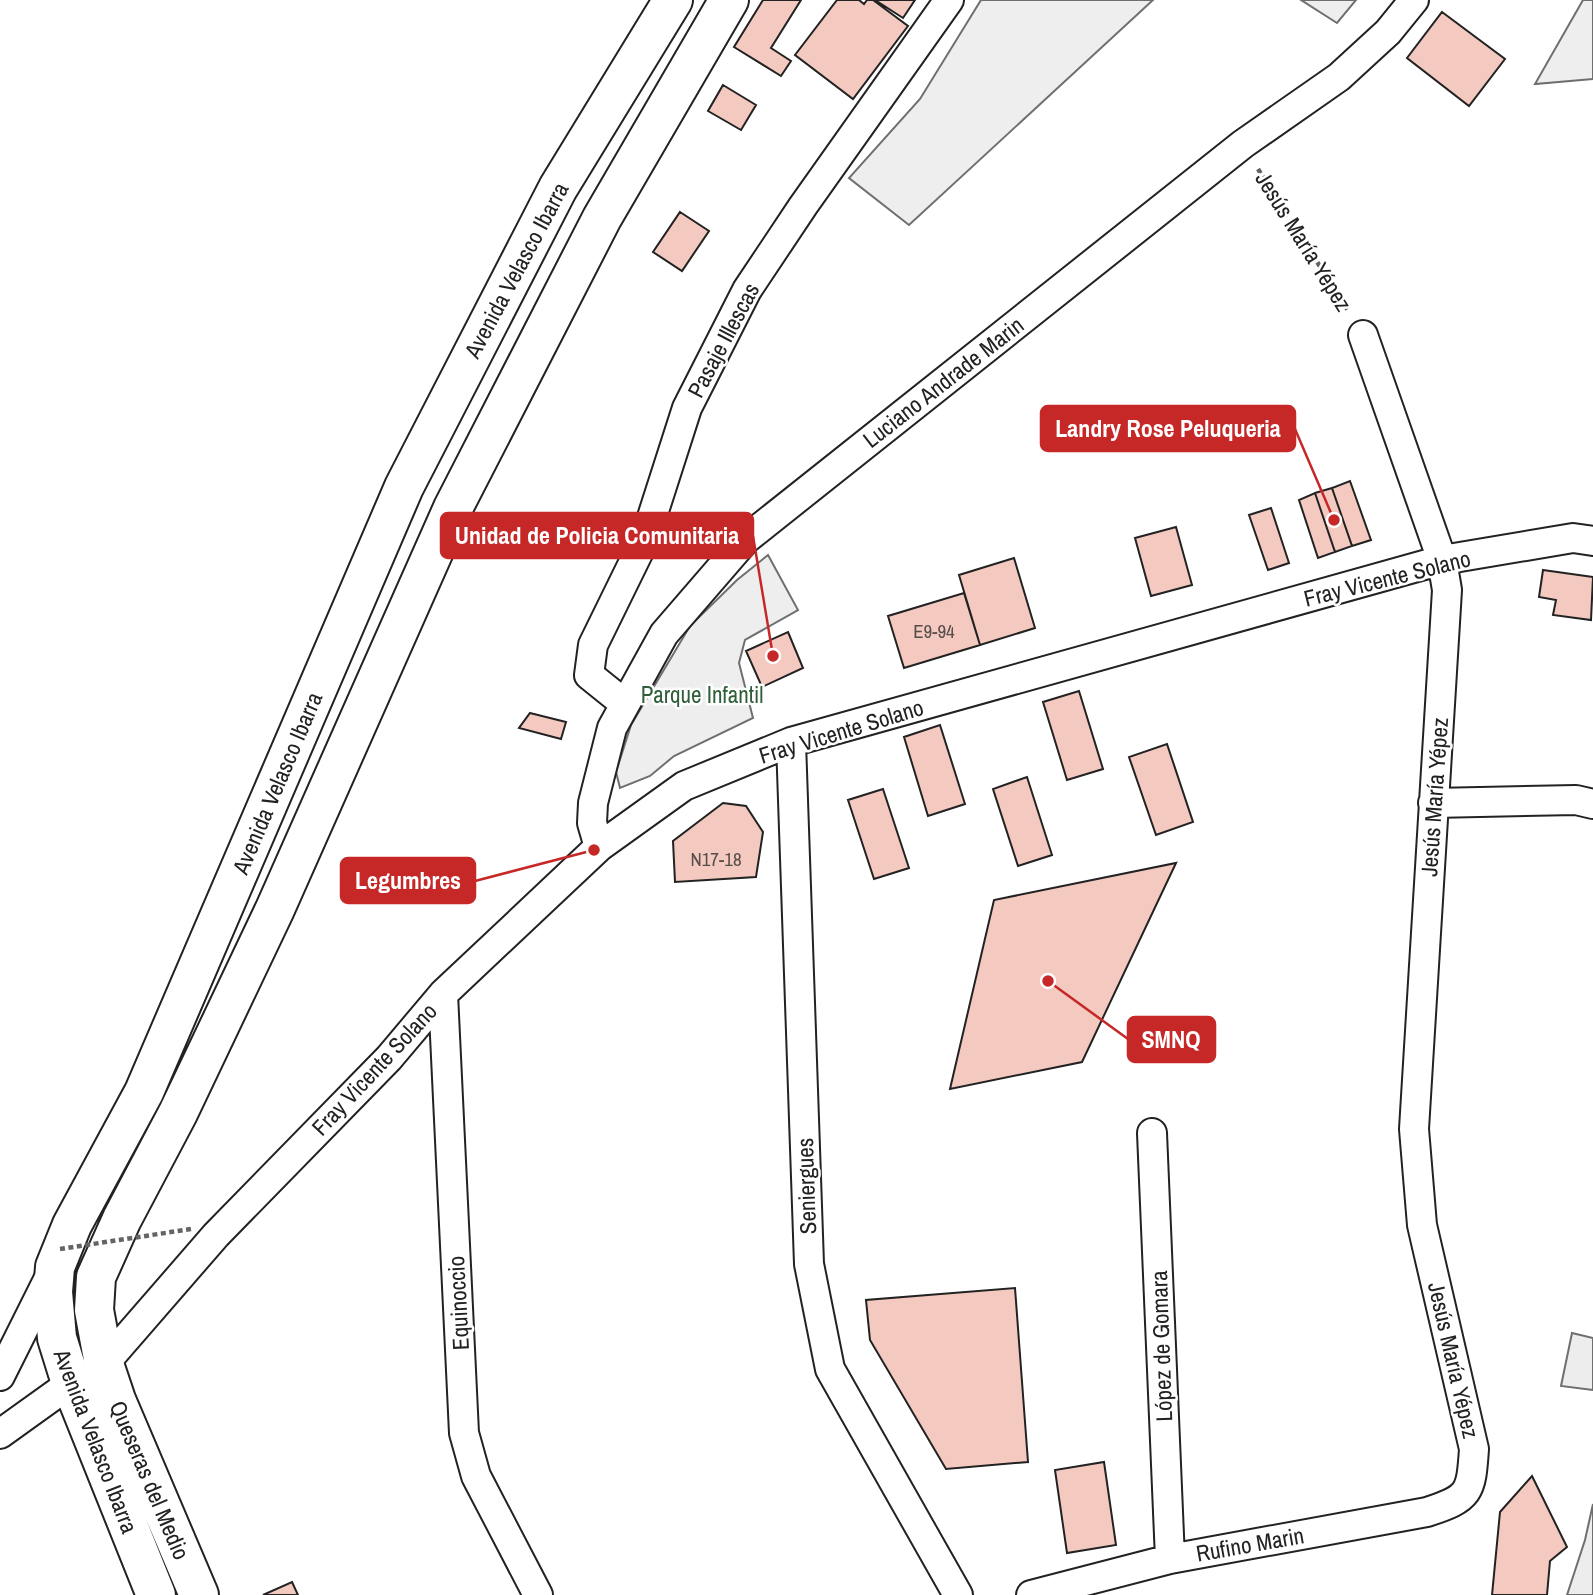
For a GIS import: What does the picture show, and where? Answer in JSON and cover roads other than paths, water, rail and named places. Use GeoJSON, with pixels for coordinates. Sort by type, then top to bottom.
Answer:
{"type":"FeatureCollection","features":[{"type":"Feature","properties":{"kind":"main road","name":"Avenida Velasco Ibarra"},"geometry":{"type":"LineString","coordinates":[[156,1595],[71,1382],[57,1338],[53,1292],[58,1258],[72,1225],[144,1091],[404,487],[558,188],[673,0]]}},
{"type":"Feature","properties":{"kind":"main road","name":"Avenida Velasco Ibarra"},"geometry":{"type":"LineString","coordinates":[[104,1364],[94,1310],[96,1278],[122,1219],[178,1113],[275,909],[453,508],[602,218],[729,0]]}},
{"type":"Feature","properties":{"kind":"main road","name":"Queseras del Medio"},"geometry":{"type":"LineString","coordinates":[[104,1364],[116,1400],[199,1595]]}},
{"type":"Feature","properties":{"kind":"street","name":"Pasaje Illescas"},"geometry":{"type":"LineString","coordinates":[[625,704],[589,675],[593,645],[645,539],[687,408],[747,290],[948,0]]}},
{"type":"Feature","properties":{"kind":"street","name":"Luciano Andrade Marin"},"geometry":{"type":"LineString","coordinates":[[599,847],[592,823],[593,803],[612,728],[664,634],[746,539],[1243,144],[1339,77],[1388,32],[1414,0]]}},
{"type":"Feature","properties":{"kind":"street","name":"Jesús María Yépez"},"geometry":{"type":"LineString","coordinates":[[1363,335],[1443,560],[1447,590],[1414,1129],[1422,1225],[1474,1448],[1473,1471],[1467,1492]]}},
{"type":"Feature","properties":{"kind":"street","name":"Fray Vicente Solano"},"geometry":{"type":"LineString","coordinates":[[104,1364],[216,1235],[389,1058],[443,994],[599,847],[684,786],[792,742],[1443,560],[1573,538],[1593,541]]}},
{"type":"Feature","properties":{"kind":"street","name":"Seniergues"},"geometry":{"type":"LineString","coordinates":[[792,742],[809,1264],[819,1325],[830,1369],[958,1595]]}},
{"type":"Feature","properties":{"kind":"street"},"geometry":{"type":"LineString","coordinates":[[1433,803],[1576,800],[1593,804]]}},
{"type":"Feature","properties":{"kind":"street","name":"Equinoccio"},"geometry":{"type":"LineString","coordinates":[[443,994],[464,1433],[476,1476],[538,1595]]}},
{"type":"Feature","properties":{"kind":"street","name":"López de Gomara"},"geometry":{"type":"LineString","coordinates":[[1152,1133],[1170,1559]]}},
{"type":"Feature","properties":{"kind":"street"},"geometry":{"type":"LineString","coordinates":[[0,1376],[58,1258]]}},
{"type":"Feature","properties":{"kind":"street"},"geometry":{"type":"LineString","coordinates":[[0,1434],[71,1382]]}},
{"type":"Feature","properties":{"kind":"street","name":"Rufino Marin"},"geometry":{"type":"LineString","coordinates":[[1031,1595],[1170,1559],[1427,1512],[1450,1504],[1467,1492]]}},
{"type":"Feature","properties":{"kind":"place","name":"Landry Rose Peluqueria"},"geometry":{"type":"Point","coordinates":[1334,520]}},
{"type":"Feature","properties":{"kind":"place","name":"Unidad de Policia Comunitaria"},"geometry":{"type":"Point","coordinates":[773,656]}},
{"type":"Feature","properties":{"kind":"place","name":"Legumbres"},"geometry":{"type":"Point","coordinates":[594,850]}},
{"type":"Feature","properties":{"kind":"place","name":"SMNQ"},"geometry":{"type":"Point","coordinates":[1048,981]}},
{"type":"Feature","properties":{"kind":"park label","name":"Parque Infantil"},"geometry":{"type":"Point","coordinates":[702,694]}}]}
